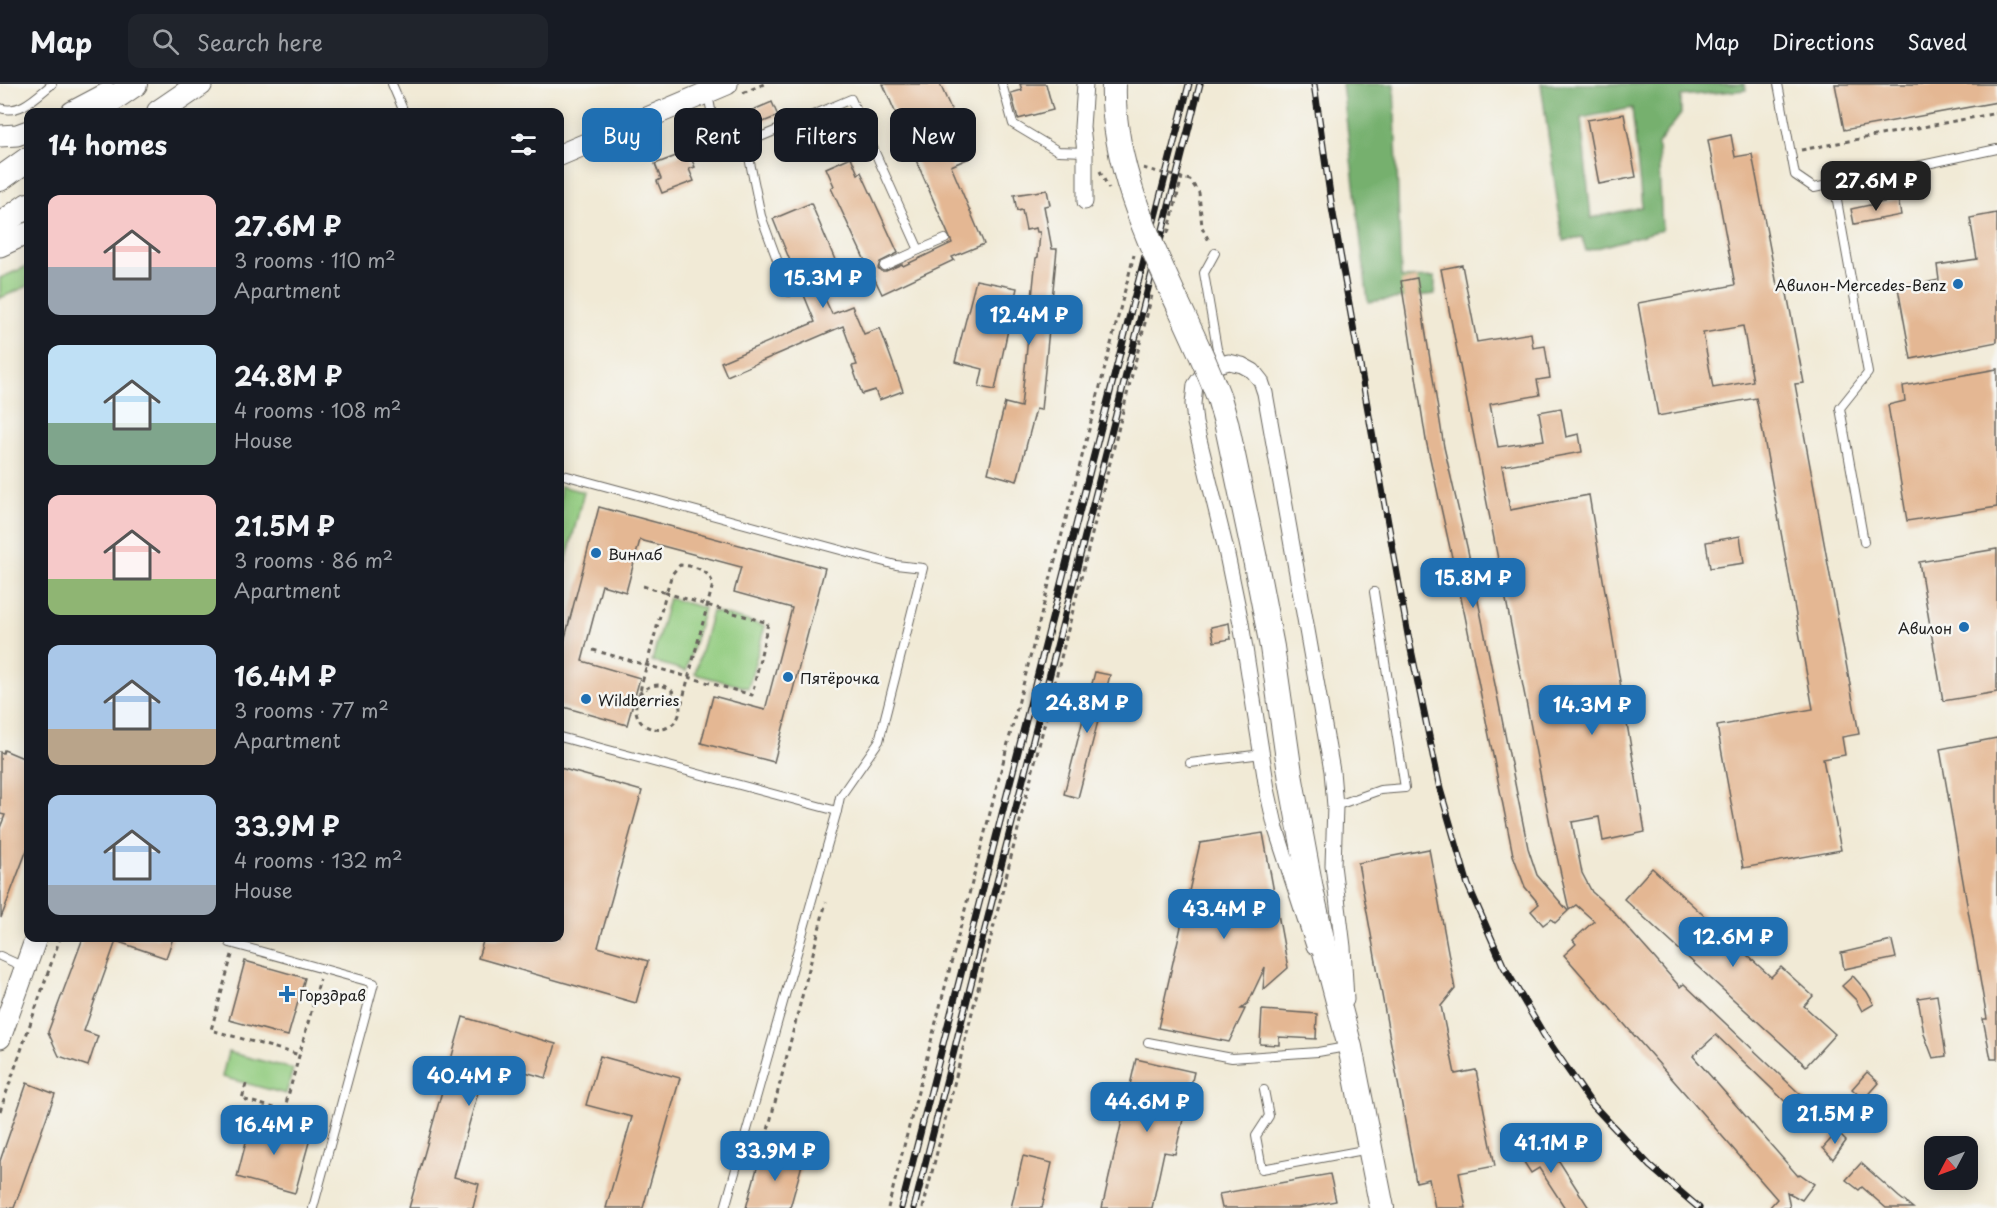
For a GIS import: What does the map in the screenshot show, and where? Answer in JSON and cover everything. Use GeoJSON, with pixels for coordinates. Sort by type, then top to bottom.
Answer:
{"type":"FeatureCollection","features":[{"type":"Feature","properties":{"kind":"main road"},"geometry":{"type":"LineString","coordinates":[[79,108],[124,84]]}},
{"type":"Feature","properties":{"kind":"main road"},"geometry":{"type":"LineString","coordinates":[[100,108],[135,84]]}},
{"type":"Feature","properties":{"kind":"main road"},"geometry":{"type":"LineString","coordinates":[[1114,84],[1115,120],[1127,180],[1138,212],[1219,398],[1226,422],[1272,647],[1311,889],[1349,1042],[1382,1208]]}},
{"type":"Feature","properties":{"kind":"main road"},"geometry":{"type":"LineString","coordinates":[[165,108],[195,87]]}},
{"type":"Feature","properties":{"kind":"main road"},"geometry":{"type":"LineString","coordinates":[[175,108],[195,87]]}},
{"type":"Feature","properties":{"kind":"main road"},"geometry":{"type":"LineString","coordinates":[[564,153],[717,88]]}},
{"type":"Feature","properties":{"kind":"main road"},"geometry":{"type":"LineString","coordinates":[[0,136],[24,132]]}},
{"type":"Feature","properties":{"kind":"main road"},"geometry":{"type":"LineString","coordinates":[[0,179],[24,162]]}},
{"type":"Feature","properties":{"kind":"main road"},"geometry":{"type":"LineString","coordinates":[[0,225],[24,208]]}},
{"type":"Feature","properties":{"kind":"main road"},"geometry":{"type":"LineString","coordinates":[[0,246],[24,235]]}},
{"type":"Feature","properties":{"kind":"main road"},"geometry":{"type":"LineString","coordinates":[[0,1038],[35,942]]}},
{"type":"Feature","properties":{"kind":"street"},"geometry":{"type":"LineString","coordinates":[[1084,202],[1085,155],[1082,127],[1086,84]]}},
{"type":"Feature","properties":{"kind":"street"},"geometry":{"type":"LineString","coordinates":[[1340,1010],[1304,920],[1279,839],[1267,789],[1241,623],[1195,423],[1193,391],[1198,380],[1206,370],[1223,363],[1236,363],[1248,367],[1257,376],[1265,393],[1332,771],[1335,806],[1333,865],[1343,946],[1349,1042]]}},
{"type":"Feature","properties":{"kind":"lane"},"geometry":{"type":"LineString","coordinates":[[0,108],[15,110],[52,84]]}},
{"type":"Feature","properties":{"kind":"lane"},"geometry":{"type":"LineString","coordinates":[[392,84],[402,108]]}},
{"type":"Feature","properties":{"kind":"lane"},"geometry":{"type":"LineString","coordinates":[[1003,84],[1012,124],[1058,151],[1085,155]]}},
{"type":"Feature","properties":{"kind":"lane"},"geometry":{"type":"LineString","coordinates":[[1778,84],[1795,175],[1814,188],[1997,149]]}},
{"type":"Feature","properties":{"kind":"lane"},"geometry":{"type":"LineString","coordinates":[[715,108],[717,88]]}},
{"type":"Feature","properties":{"kind":"lane"},"geometry":{"type":"LineString","coordinates":[[762,135],[851,99],[919,250]]}},
{"type":"Feature","properties":{"kind":"lane"},"geometry":{"type":"LineString","coordinates":[[750,162],[760,216],[789,292]]}},
{"type":"Feature","properties":{"kind":"lane"},"geometry":{"type":"LineString","coordinates":[[1834,184],[1868,373],[1840,408],[1864,542]]}},
{"type":"Feature","properties":{"kind":"lane"},"geometry":{"type":"LineString","coordinates":[[884,266],[945,239]]}},
{"type":"Feature","properties":{"kind":"lane"},"geometry":{"type":"LineString","coordinates":[[1215,253],[1204,273],[1217,349],[1223,363]]}},
{"type":"Feature","properties":{"kind":"lane"},"geometry":{"type":"LineString","coordinates":[[564,475],[896,565],[923,568],[879,741],[840,797],[725,1208]]}},
{"type":"Feature","properties":{"kind":"lane"},"geometry":{"type":"LineString","coordinates":[[1335,806],[1380,790],[1405,788],[1374,592]]}},
{"type":"Feature","properties":{"kind":"lane"},"geometry":{"type":"LineString","coordinates":[[564,738],[837,811]]}},
{"type":"Feature","properties":{"kind":"lane"},"geometry":{"type":"LineString","coordinates":[[1190,763],[1262,754]]}},
{"type":"Feature","properties":{"kind":"lane"},"geometry":{"type":"LineString","coordinates":[[232,943],[374,982],[313,1208]]}},
{"type":"Feature","properties":{"kind":"lane"},"geometry":{"type":"LineString","coordinates":[[0,956],[25,968]]}},
{"type":"Feature","properties":{"kind":"lane"},"geometry":{"type":"LineString","coordinates":[[1148,1042],[1232,1058],[1318,1052],[1349,1042]]}},
{"type":"Feature","properties":{"kind":"lane"},"geometry":{"type":"LineString","coordinates":[[1264,1090],[1269,1116],[1256,1136],[1262,1169],[1370,1149]]}},
{"type":"Feature","properties":{"kind":"path"},"geometry":{"type":"LineString","coordinates":[[1791,152],[1997,113]]}},
{"type":"Feature","properties":{"kind":"path"},"geometry":{"type":"LineString","coordinates":[[1085,155],[1102,173],[1112,194]]}},
{"type":"Feature","properties":{"kind":"path"},"geometry":{"type":"LineString","coordinates":[[1167,173],[1190,180],[1199,193],[1202,227],[1215,253]]}},
{"type":"Feature","properties":{"kind":"path"},"geometry":{"type":"LineString","coordinates":[[1167,235],[1182,177]]}},
{"type":"Feature","properties":{"kind":"path"},"geometry":{"type":"LineString","coordinates":[[888,1208],[1136,247]]}},
{"type":"Feature","properties":{"kind":"path"},"geometry":{"type":"LineString","coordinates":[[923,1208],[1153,293]]}},
{"type":"Feature","properties":{"kind":"path"},"geometry":{"type":"LineString","coordinates":[[680,565],[702,570],[710,576],[713,584],[708,605],[680,710],[674,723],[661,730],[653,729],[641,722],[636,708],[666,593],[674,570],[680,565]]}},
{"type":"Feature","properties":{"kind":"path"},"geometry":{"type":"LineString","coordinates":[[593,650],[752,695],[768,623],[643,586]]}},
{"type":"Feature","properties":{"kind":"path"},"geometry":{"type":"LineString","coordinates":[[639,694],[651,686],[666,686],[677,696],[680,710]]}},
{"type":"Feature","properties":{"kind":"path"},"geometry":{"type":"LineString","coordinates":[[766,1138],[826,902]]}},
{"type":"Feature","properties":{"kind":"path"},"geometry":{"type":"LineString","coordinates":[[0,1111],[59,942]]}},
{"type":"Feature","properties":{"kind":"path"},"geometry":{"type":"LineString","coordinates":[[232,943],[212,1030],[300,1055]]}},
{"type":"Feature","properties":{"kind":"path"},"geometry":{"type":"LineString","coordinates":[[284,1111],[323,969]]}},
{"type":"Feature","properties":{"kind":"path"},"geometry":{"type":"LineString","coordinates":[[246,1084],[242,1099],[336,1125]]}},
{"type":"Feature","properties":{"kind":"green space"},"geometry":{"type":"Polygon","coordinates":[[[1342,84],[1394,84],[1401,278],[1435,277],[1435,294],[1368,302],[1342,84]]]}},
{"type":"Feature","properties":{"kind":"green space"},"geometry":{"type":"Polygon","coordinates":[[[1541,84],[1745,84],[1746,90],[1681,96],[1681,114],[1658,144],[1662,230],[1586,251],[1582,237],[1563,241],[1541,84]],[[1632,108],[1581,118],[1591,218],[1642,207],[1632,108]]]}},
{"type":"Feature","properties":{"kind":"green space"},"geometry":{"type":"Polygon","coordinates":[[[24,268],[24,288],[0,298],[0,278],[24,268]]]}},
{"type":"Feature","properties":{"kind":"green space"},"geometry":{"type":"Polygon","coordinates":[[[564,487],[584,492],[564,570],[564,487]]]}},
{"type":"Feature","properties":{"kind":"green space"},"geometry":{"type":"Polygon","coordinates":[[[669,598],[704,608],[686,671],[652,661],[669,598]]]}},
{"type":"Feature","properties":{"kind":"green space"},"geometry":{"type":"Polygon","coordinates":[[[712,611],[765,626],[748,688],[695,674],[712,611]]]}},
{"type":"Feature","properties":{"kind":"green space"},"geometry":{"type":"Polygon","coordinates":[[[228,1052],[293,1069],[286,1094],[222,1077],[228,1052]]]}},
{"type":"Feature","properties":{"kind":"building"},"geometry":{"type":"Polygon","coordinates":[[[883,84],[940,84],[951,108],[893,108],[883,84]]]}},
{"type":"Feature","properties":{"kind":"building"},"geometry":{"type":"Polygon","coordinates":[[[1020,84],[1046,84],[1053,110],[1018,119],[1011,93],[1022,90],[1020,84]]]}},
{"type":"Feature","properties":{"kind":"building"},"geometry":{"type":"Polygon","coordinates":[[[1835,84],[1997,84],[1997,102],[1844,130],[1835,84]]]}},
{"type":"Feature","properties":{"kind":"building"},"geometry":{"type":"Polygon","coordinates":[[[772,102],[774,118],[762,122],[762,108],[758,108],[772,102]]]}},
{"type":"Feature","properties":{"kind":"building"},"geometry":{"type":"Polygon","coordinates":[[[1624,114],[1636,177],[1599,184],[1587,120],[1624,114]]]}},
{"type":"Feature","properties":{"kind":"building"},"geometry":{"type":"Polygon","coordinates":[[[1731,135],[1735,157],[1752,154],[1777,285],[1785,283],[1804,383],[1795,384],[1859,734],[1842,737],[1845,755],[1823,759],[1841,850],[1743,868],[1717,726],[1813,709],[1761,422],[1756,398],[1658,416],[1638,303],[1735,285],[1708,140],[1731,135]],[[1743,326],[1703,333],[1713,388],[1753,381],[1743,326]]]}},
{"type":"Feature","properties":{"kind":"building"},"geometry":{"type":"Polygon","coordinates":[[[674,157],[674,162],[693,162],[695,167],[689,169],[694,181],[662,193],[657,181],[661,179],[655,164],[674,157]]]}},
{"type":"Feature","properties":{"kind":"building"},"geometry":{"type":"Polygon","coordinates":[[[840,162],[853,162],[858,174],[861,172],[898,253],[880,262],[878,268],[881,271],[902,264],[903,266],[952,243],[917,162],[960,162],[951,166],[984,244],[952,257],[954,260],[882,294],[831,188],[834,186],[826,168],[840,162]]]}},
{"type":"Feature","properties":{"kind":"building"},"geometry":{"type":"Polygon","coordinates":[[[1047,190],[1050,205],[1044,206],[1052,249],[1057,249],[1041,410],[1036,409],[1017,481],[988,473],[1005,403],[1021,407],[1036,258],[1038,257],[1040,232],[1037,232],[1036,228],[1026,230],[1022,210],[1017,211],[1014,195],[1047,190]]]}},
{"type":"Feature","properties":{"kind":"building"},"geometry":{"type":"Polygon","coordinates":[[[1898,199],[1901,215],[1854,224],[1851,209],[1898,199]]]}},
{"type":"Feature","properties":{"kind":"building"},"geometry":{"type":"Polygon","coordinates":[[[811,203],[841,274],[818,284],[832,314],[852,306],[864,334],[880,328],[903,391],[879,400],[875,390],[862,394],[852,366],[857,365],[843,326],[727,376],[721,362],[815,322],[773,219],[811,203]]]}},
{"type":"Feature","properties":{"kind":"building","name":"Авилон-Mercedes-Benz"},"geometry":{"type":"Polygon","coordinates":[[[1997,213],[1997,342],[1911,359],[1898,288],[1939,280],[1937,265],[1977,259],[1970,218],[1997,213]]]}},
{"type":"Feature","properties":{"kind":"building"},"geometry":{"type":"Polygon","coordinates":[[[1462,265],[1477,342],[1531,333],[1533,348],[1545,346],[1550,378],[1537,380],[1540,395],[1490,404],[1498,447],[1544,440],[1539,412],[1561,408],[1566,437],[1579,434],[1582,452],[1502,466],[1510,510],[1589,495],[1645,832],[1603,841],[1599,817],[1572,822],[1582,873],[1592,892],[1610,908],[1680,987],[1684,984],[1820,1113],[1806,1129],[1795,1118],[1798,1114],[1716,1035],[1693,1056],[1798,1176],[1800,1174],[1814,1184],[1802,1200],[1787,1192],[1790,1208],[1769,1208],[1777,1199],[1564,955],[1576,944],[1573,940],[1594,921],[1576,905],[1569,910],[1552,834],[1441,269],[1462,265]]]}},
{"type":"Feature","properties":{"kind":"building"},"geometry":{"type":"Polygon","coordinates":[[[1417,278],[1444,447],[1468,551],[1528,848],[1537,875],[1568,911],[1555,923],[1551,919],[1543,925],[1531,911],[1539,904],[1525,887],[1513,855],[1465,616],[1426,440],[1401,281],[1417,278]]]}},
{"type":"Feature","properties":{"kind":"building"},"geometry":{"type":"Polygon","coordinates":[[[976,280],[1017,288],[995,390],[979,387],[983,369],[955,362],[976,280]]]}},
{"type":"Feature","properties":{"kind":"building"},"geometry":{"type":"Polygon","coordinates":[[[1997,369],[1997,507],[1907,521],[1888,405],[1905,401],[1903,386],[1997,369]]]}},
{"type":"Feature","properties":{"kind":"building"},"geometry":{"type":"Polygon","coordinates":[[[599,507],[825,568],[774,762],[701,743],[713,696],[765,710],[792,608],[734,592],[741,567],[640,540],[626,592],[602,585],[582,661],[640,678],[627,725],[564,707],[564,642],[599,507]]]}},
{"type":"Feature","properties":{"kind":"building"},"geometry":{"type":"Polygon","coordinates":[[[1740,536],[1744,563],[1710,568],[1706,542],[1740,536]]]}},
{"type":"Feature","properties":{"kind":"building","name":"Авилон"},"geometry":{"type":"Polygon","coordinates":[[[1997,549],[1997,692],[1943,701],[1919,562],[1997,549]]]}},
{"type":"Feature","properties":{"kind":"building"},"geometry":{"type":"Polygon","coordinates":[[[1229,623],[1231,639],[1214,642],[1211,627],[1229,623]]]}},
{"type":"Feature","properties":{"kind":"building"},"geometry":{"type":"Polygon","coordinates":[[[1095,672],[1110,675],[1078,798],[1064,794],[1095,672]]]}},
{"type":"Feature","properties":{"kind":"building"},"geometry":{"type":"Polygon","coordinates":[[[1997,738],[1997,1059],[1991,1059],[1983,1019],[1987,1019],[1940,749],[1997,738]]]}},
{"type":"Feature","properties":{"kind":"building"},"geometry":{"type":"Polygon","coordinates":[[[4,750],[24,758],[24,858],[1,918],[0,828],[5,815],[0,814],[0,752],[3,753],[4,750]]]}},
{"type":"Feature","properties":{"kind":"building"},"geometry":{"type":"Polygon","coordinates":[[[564,769],[642,791],[598,947],[648,961],[636,1003],[478,958],[483,942],[564,942],[564,769]]]}},
{"type":"Feature","properties":{"kind":"building"},"geometry":{"type":"Polygon","coordinates":[[[1263,833],[1288,968],[1263,990],[1265,967],[1248,1003],[1241,1009],[1245,1009],[1229,1042],[1158,1028],[1200,843],[1263,833]]]}},
{"type":"Feature","properties":{"kind":"building"},"geometry":{"type":"Polygon","coordinates":[[[1429,849],[1455,989],[1441,1006],[1455,1074],[1476,1070],[1495,1166],[1459,1173],[1466,1208],[1435,1208],[1429,1179],[1416,1182],[1358,863],[1429,849]]]}},
{"type":"Feature","properties":{"kind":"building"},"geometry":{"type":"Polygon","coordinates":[[[1652,868],[1771,977],[1781,967],[1813,996],[1804,1006],[1835,1034],[1806,1066],[1624,899],[1652,868]]]}},
{"type":"Feature","properties":{"kind":"building"},"geometry":{"type":"Polygon","coordinates":[[[1892,941],[1896,958],[1844,969],[1841,953],[1892,941]]]}},
{"type":"Feature","properties":{"kind":"building"},"geometry":{"type":"Polygon","coordinates":[[[82,942],[116,942],[84,1031],[98,1036],[88,1066],[59,1056],[48,1032],[82,942]]]}},
{"type":"Feature","properties":{"kind":"building"},"geometry":{"type":"Polygon","coordinates":[[[119,942],[172,942],[166,958],[119,942]]]}},
{"type":"Feature","properties":{"kind":"building"},"geometry":{"type":"Polygon","coordinates":[[[245,961],[305,978],[288,1036],[229,1020],[245,961]]]}},
{"type":"Feature","properties":{"kind":"building"},"geometry":{"type":"Polygon","coordinates":[[[1853,976],[1874,1004],[1862,1011],[1856,1000],[1842,986],[1853,976]]]}},
{"type":"Feature","properties":{"kind":"building"},"geometry":{"type":"Polygon","coordinates":[[[1937,995],[1946,1056],[1933,1058],[1924,1034],[1918,998],[1937,995]]]}},
{"type":"Feature","properties":{"kind":"building"},"geometry":{"type":"Polygon","coordinates":[[[1262,1010],[1317,1014],[1316,1039],[1279,1037],[1279,1045],[1260,1044],[1262,1010]]]}},
{"type":"Feature","properties":{"kind":"building"},"geometry":{"type":"Polygon","coordinates":[[[463,1017],[556,1044],[546,1078],[487,1061],[454,1177],[479,1184],[473,1208],[409,1208],[463,1017]]]}},
{"type":"Feature","properties":{"kind":"building"},"geometry":{"type":"Polygon","coordinates":[[[600,1056],[680,1078],[643,1208],[606,1208],[632,1117],[586,1105],[600,1056]]]}},
{"type":"Feature","properties":{"kind":"building"},"geometry":{"type":"Polygon","coordinates":[[[1136,1059],[1194,1072],[1175,1154],[1164,1152],[1152,1208],[1102,1208],[1136,1059]]]}},
{"type":"Feature","properties":{"kind":"building"},"geometry":{"type":"Polygon","coordinates":[[[1867,1072],[1879,1083],[1864,1100],[1852,1089],[1867,1072]]]}},
{"type":"Feature","properties":{"kind":"building"},"geometry":{"type":"Polygon","coordinates":[[[27,1083],[55,1094],[14,1208],[0,1208],[0,1161],[27,1083]]]}},
{"type":"Feature","properties":{"kind":"building"},"geometry":{"type":"Polygon","coordinates":[[[252,1119],[311,1135],[295,1193],[237,1177],[252,1119]]]}},
{"type":"Feature","properties":{"kind":"building"},"geometry":{"type":"Polygon","coordinates":[[[1837,1132],[1846,1141],[1833,1159],[1823,1148],[1837,1132]]]}},
{"type":"Feature","properties":{"kind":"building"},"geometry":{"type":"Polygon","coordinates":[[[1534,1136],[1552,1165],[1559,1161],[1589,1208],[1565,1208],[1539,1168],[1531,1173],[1515,1148],[1534,1136]]]}},
{"type":"Feature","properties":{"kind":"building"},"geometry":{"type":"Polygon","coordinates":[[[762,1150],[803,1161],[790,1208],[746,1208],[762,1150]]]}},
{"type":"Feature","properties":{"kind":"building"},"geometry":{"type":"Polygon","coordinates":[[[1023,1156],[1052,1163],[1042,1208],[1011,1208],[1023,1156]]]}},
{"type":"Feature","properties":{"kind":"building"},"geometry":{"type":"Polygon","coordinates":[[[1861,1163],[1913,1208],[1886,1208],[1862,1187],[1859,1190],[1846,1180],[1861,1163]]]}},
{"type":"Feature","properties":{"kind":"building"},"geometry":{"type":"Polygon","coordinates":[[[1330,1174],[1336,1201],[1298,1208],[1222,1208],[1219,1194],[1330,1174]]]}},
{"type":"Feature","properties":{"kind":"railway"},"geometry":{"type":"LineString","coordinates":[[901,1208],[1189,84]]}},
{"type":"Feature","properties":{"kind":"railway"},"geometry":{"type":"LineString","coordinates":[[914,1208],[1200,84]]}},
{"type":"Feature","properties":{"kind":"railway"},"geometry":{"type":"LineString","coordinates":[[1314,84],[1332,208],[1408,635],[1440,789],[1468,885],[1503,965],[1544,1035],[1591,1103],[1650,1166],[1699,1208]]}},
{"type":"Feature","properties":{"kind":"place","name":"Авилон-Mercedes-Benz"},"geometry":{"type":"Point","coordinates":[1958,284]}},
{"type":"Feature","properties":{"kind":"place","name":"Винлаб"},"geometry":{"type":"Point","coordinates":[596,553]}},
{"type":"Feature","properties":{"kind":"place","name":"Авилон"},"geometry":{"type":"Point","coordinates":[1964,627]}},
{"type":"Feature","properties":{"kind":"place","name":"Пятёрочка"},"geometry":{"type":"Point","coordinates":[788,677]}},
{"type":"Feature","properties":{"kind":"place","name":"Wildberries"},"geometry":{"type":"Point","coordinates":[586,699]}},
{"type":"Feature","properties":{"kind":"place","name":"Горздрав"},"geometry":{"type":"Point","coordinates":[287,994]}}]}
